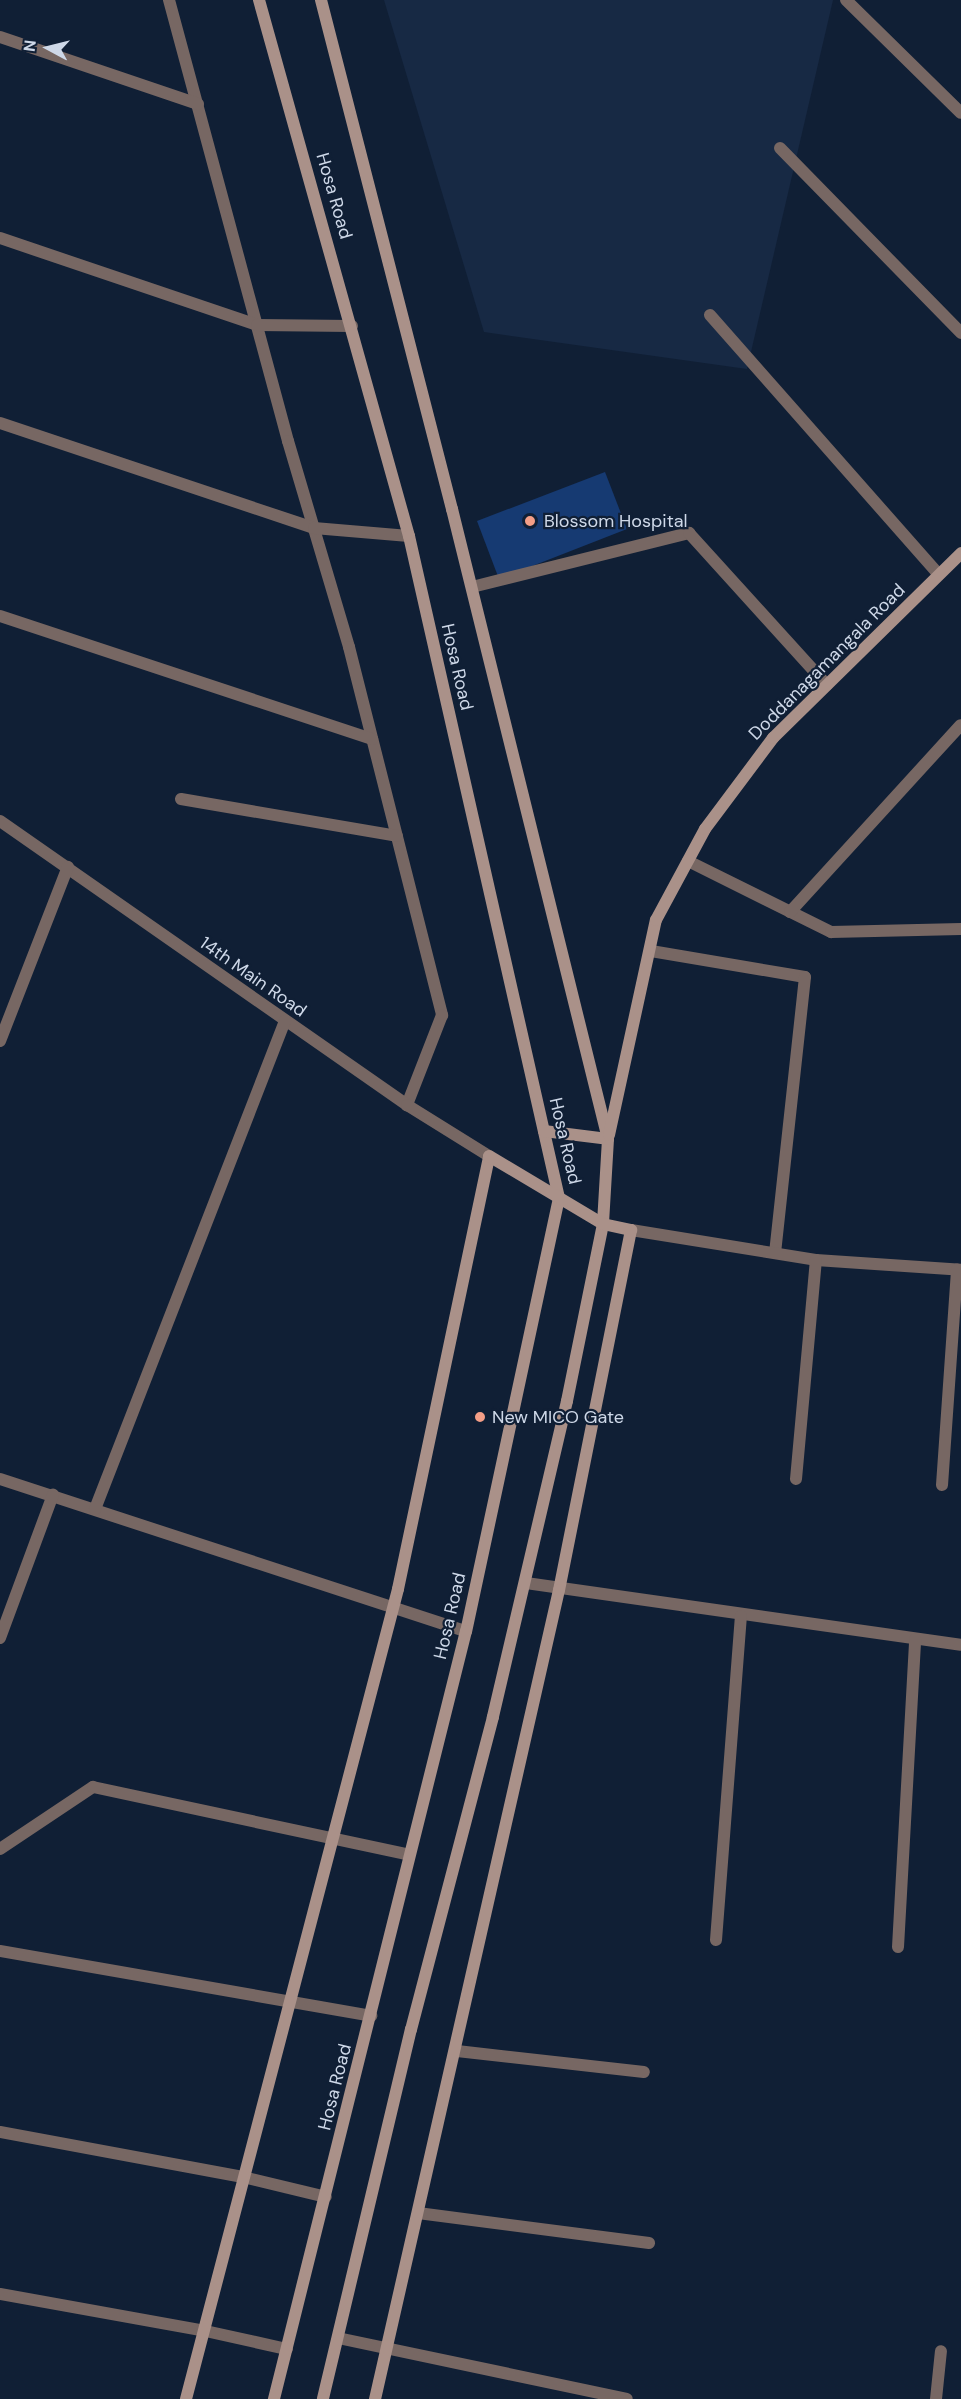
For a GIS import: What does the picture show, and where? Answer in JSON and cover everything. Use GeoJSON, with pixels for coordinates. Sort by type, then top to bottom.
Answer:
{"type":"FeatureCollection","features":[{"type":"Feature","properties":{"kind":"main road","name":"Hosa Road"},"geometry":{"type":"LineString","coordinates":[[259,0],[409,536],[559,1198],[466,1631],[274,2399]]}},
{"type":"Feature","properties":{"kind":"main road","name":"Hosa Road"},"geometry":{"type":"LineString","coordinates":[[321,0],[472,586],[608,1139],[603,1224],[526,1583],[411,2029],[323,2399]]}},
{"type":"Feature","properties":{"kind":"main road","name":"Doddanagamangala Road"},"geometry":{"type":"LineString","coordinates":[[608,1139],[656,920],[705,829],[773,738],[961,553]]}},
{"type":"Feature","properties":{"kind":"main road"},"geometry":{"type":"LineString","coordinates":[[544,1131],[608,1139]]}},
{"type":"Feature","properties":{"kind":"main road"},"geometry":{"type":"LineString","coordinates":[[186,2399],[201,2330],[392,1608],[489,1156],[603,1224],[631,1230],[559,1590],[457,2050],[385,2348],[375,2399]]}},
{"type":"Feature","properties":{"kind":"street"},"geometry":{"type":"LineString","coordinates":[[169,0],[372,739],[442,1015],[407,1105]]}},
{"type":"Feature","properties":{"kind":"street"},"geometry":{"type":"LineString","coordinates":[[846,0],[961,112]]}},
{"type":"Feature","properties":{"kind":"street"},"geometry":{"type":"LineString","coordinates":[[0,37],[198,104]]}},
{"type":"Feature","properties":{"kind":"street"},"geometry":{"type":"LineString","coordinates":[[780,148],[961,333]]}},
{"type":"Feature","properties":{"kind":"street"},"geometry":{"type":"LineString","coordinates":[[0,238],[257,325],[352,326]]}},
{"type":"Feature","properties":{"kind":"street"},"geometry":{"type":"LineString","coordinates":[[710,315],[939,575]]}},
{"type":"Feature","properties":{"kind":"street"},"geometry":{"type":"LineString","coordinates":[[0,423],[314,528],[409,536]]}},
{"type":"Feature","properties":{"kind":"street"},"geometry":{"type":"LineString","coordinates":[[472,586],[688,533],[827,685]]}},
{"type":"Feature","properties":{"kind":"street"},"geometry":{"type":"LineString","coordinates":[[0,616],[372,739]]}},
{"type":"Feature","properties":{"kind":"street"},"geometry":{"type":"LineString","coordinates":[[790,912],[961,725]]}},
{"type":"Feature","properties":{"kind":"street"},"geometry":{"type":"LineString","coordinates":[[181,799],[397,836]]}},
{"type":"Feature","properties":{"kind":"street","name":"14th Main Road"},"geometry":{"type":"LineString","coordinates":[[0,821],[407,1105],[489,1156]]}},
{"type":"Feature","properties":{"kind":"street"},"geometry":{"type":"LineString","coordinates":[[688,861],[831,932],[961,929]]}},
{"type":"Feature","properties":{"kind":"street"},"geometry":{"type":"LineString","coordinates":[[0,1041],[68,867]]}},
{"type":"Feature","properties":{"kind":"street"},"geometry":{"type":"LineString","coordinates":[[651,951],[805,977],[775,1251]]}},
{"type":"Feature","properties":{"kind":"street"},"geometry":{"type":"LineString","coordinates":[[95,1509],[285,1021]]}},
{"type":"Feature","properties":{"kind":"street"},"geometry":{"type":"LineString","coordinates":[[631,1230],[775,1251],[816,1260],[959,1270],[942,1485]]}},
{"type":"Feature","properties":{"kind":"street"},"geometry":{"type":"LineString","coordinates":[[796,1479],[816,1260]]}},
{"type":"Feature","properties":{"kind":"street"},"geometry":{"type":"LineString","coordinates":[[0,1479],[466,1631]]}},
{"type":"Feature","properties":{"kind":"street"},"geometry":{"type":"LineString","coordinates":[[0,1638],[53,1495]]}},
{"type":"Feature","properties":{"kind":"street"},"geometry":{"type":"LineString","coordinates":[[526,1583],[559,1590],[741,1616],[961,1645]]}},
{"type":"Feature","properties":{"kind":"street"},"geometry":{"type":"LineString","coordinates":[[716,1940],[741,1616]]}},
{"type":"Feature","properties":{"kind":"street"},"geometry":{"type":"LineString","coordinates":[[898,1947],[915,1639]]}},
{"type":"Feature","properties":{"kind":"street"},"geometry":{"type":"LineString","coordinates":[[0,1849],[93,1787],[409,1855]]}},
{"type":"Feature","properties":{"kind":"street"},"geometry":{"type":"LineString","coordinates":[[0,1951],[371,2016]]}},
{"type":"Feature","properties":{"kind":"street"},"geometry":{"type":"LineString","coordinates":[[457,2050],[644,2072]]}},
{"type":"Feature","properties":{"kind":"street"},"geometry":{"type":"LineString","coordinates":[[0,2132],[243,2177],[326,2197]]}},
{"type":"Feature","properties":{"kind":"street"},"geometry":{"type":"LineString","coordinates":[[418,2212],[649,2243]]}},
{"type":"Feature","properties":{"kind":"street"},"geometry":{"type":"LineString","coordinates":[[0,2294],[201,2330],[287,2349]]}},
{"type":"Feature","properties":{"kind":"street"},"geometry":{"type":"LineString","coordinates":[[338,2338],[627,2399]]}},
{"type":"Feature","properties":{"kind":"street"},"geometry":{"type":"LineString","coordinates":[[936,2399],[940,2351]]}},
{"type":"Feature","properties":{"kind":"shaded area"},"geometry":{"type":"Polygon","coordinates":[[[384,0],[833,0],[747,369],[484,332],[384,0]]]}},
{"type":"Feature","properties":{"kind":"building"},"geometry":{"type":"Polygon","coordinates":[[[605,472],[627,529],[499,579],[477,521],[605,472]]]}},
{"type":"Feature","properties":{"kind":"place","name":"Blossom Hospital"},"geometry":{"type":"Point","coordinates":[530,521]}},
{"type":"Feature","properties":{"kind":"place","name":"New MICO Gate"},"geometry":{"type":"Point","coordinates":[480,1417]}}]}
